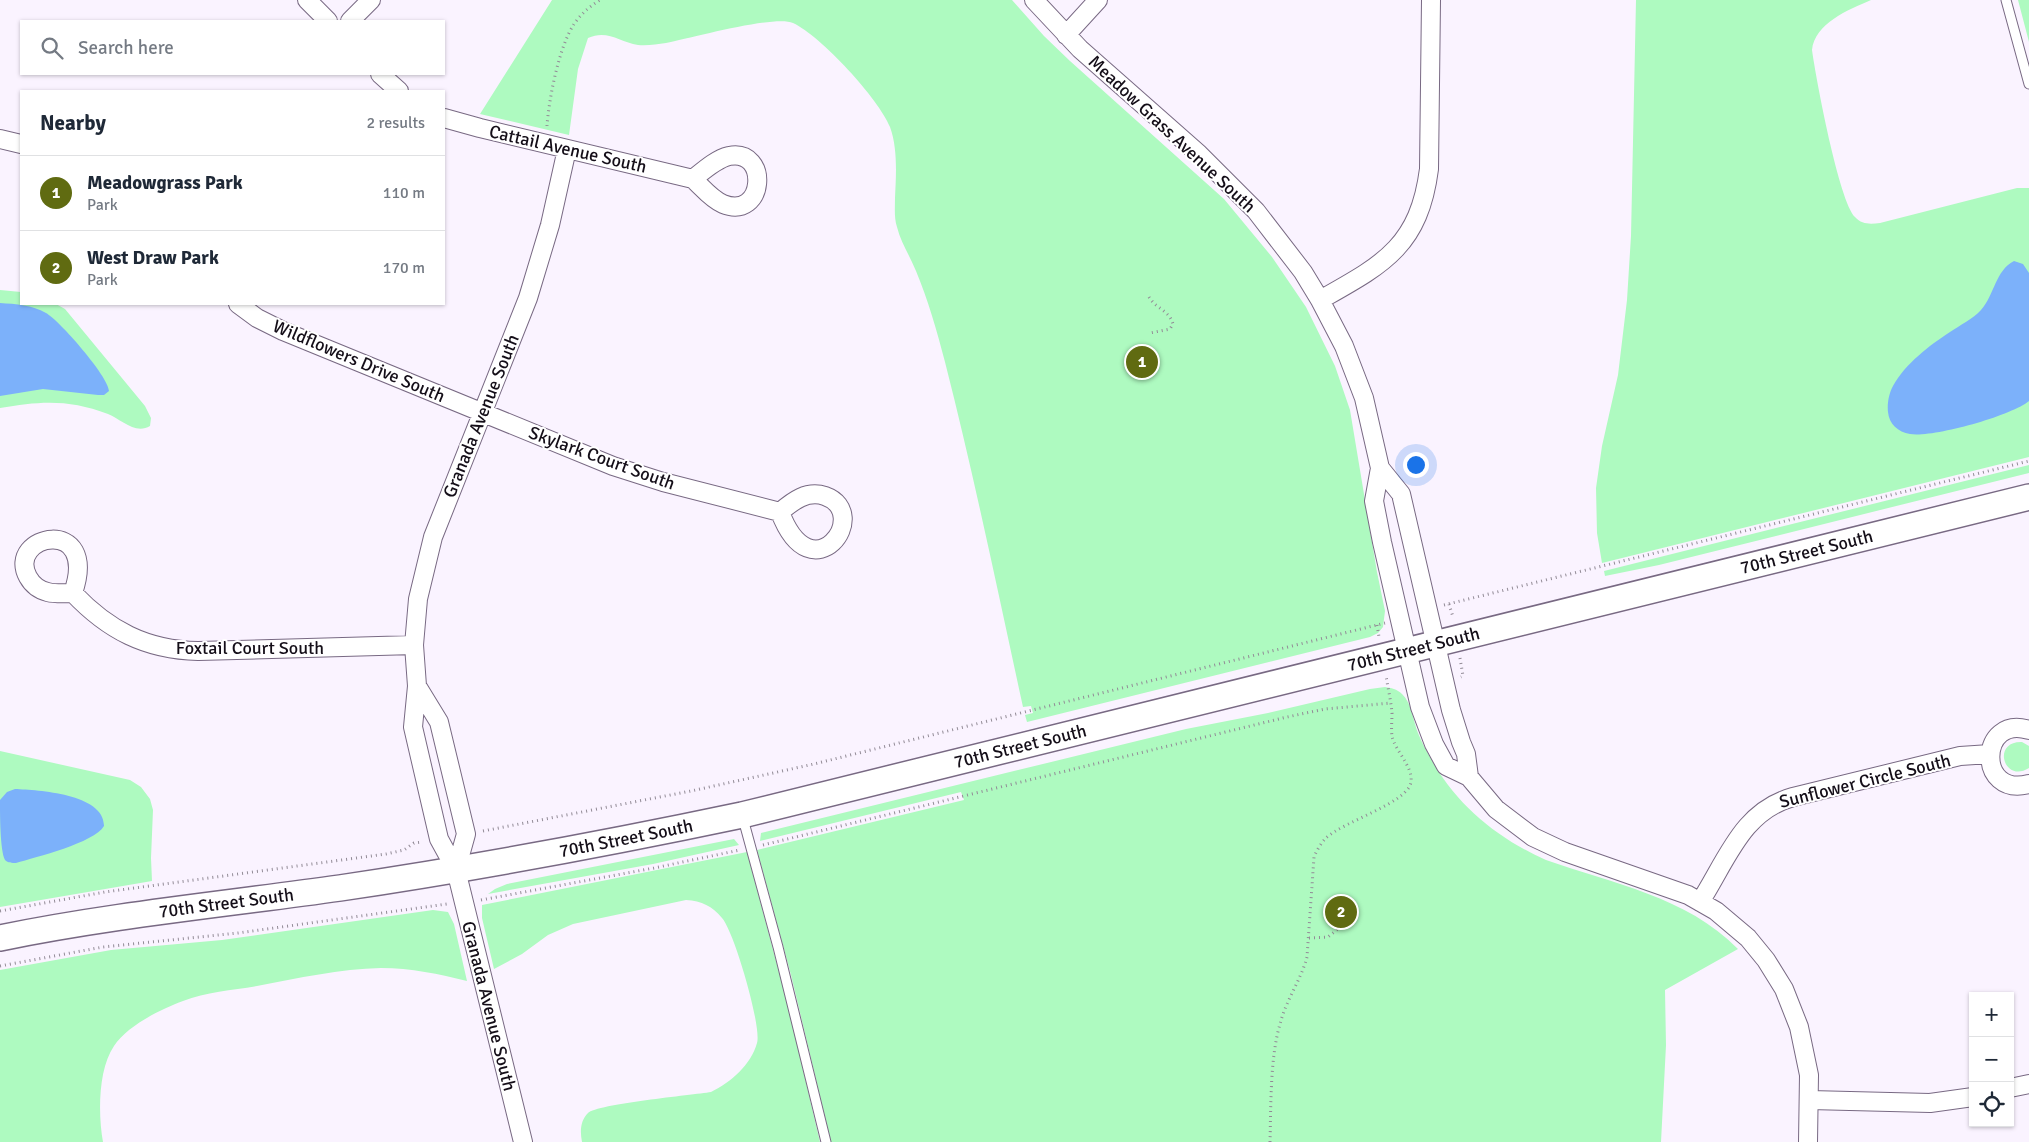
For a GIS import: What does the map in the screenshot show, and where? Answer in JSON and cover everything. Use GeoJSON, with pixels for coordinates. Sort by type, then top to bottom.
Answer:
{"type":"FeatureCollection","features":[{"type":"Feature","properties":{"kind":"main road","name":"70th Street South"},"geometry":{"type":"LineString","coordinates":[[0,938],[139,914],[456,870],[618,841],[742,815],[2029,496]]}},
{"type":"Feature","properties":{"kind":"street"},"geometry":{"type":"LineString","coordinates":[[307,0],[327,20]]}},
{"type":"Feature","properties":{"kind":"street"},"geometry":{"type":"LineString","coordinates":[[351,20],[372,0]]}},
{"type":"Feature","properties":{"kind":"street","name":"Meadow Grass Avenue South"},"geometry":{"type":"LineString","coordinates":[[1034,0],[1066,35],[1198,154],[1256,211],[1303,272],[1320,300],[1344,346],[1359,382],[1380,468],[1374,502],[1420,707],[1434,744],[1446,766],[1469,777],[1496,809],[1534,837],[1565,852],[1663,885],[1700,902],[1716,911],[1748,938],[1766,960],[1784,989],[1795,1012],[1803,1041],[1809,1075],[1808,1142]]}},
{"type":"Feature","properties":{"kind":"street"},"geometry":{"type":"LineString","coordinates":[[1066,35],[1098,0]]}},
{"type":"Feature","properties":{"kind":"street"},"geometry":{"type":"LineString","coordinates":[[1320,300],[1373,270],[1392,254],[1402,242],[1421,208],[1426,189],[1428,169],[1431,0]]}},
{"type":"Feature","properties":{"kind":"street"},"geometry":{"type":"LineString","coordinates":[[381,75],[398,90]]}},
{"type":"Feature","properties":{"kind":"street","name":"Cattail Avenue South"},"geometry":{"type":"LineString","coordinates":[[445,118],[693,179]]}},
{"type":"Feature","properties":{"kind":"street"},"geometry":{"type":"LineString","coordinates":[[0,139],[20,144]]}},
{"type":"Feature","properties":{"kind":"street","name":"Granada Avenue South"},"geometry":{"type":"LineString","coordinates":[[523,1142],[456,870],[439,838],[413,727],[417,686],[414,645],[418,599],[429,550],[533,282],[550,225],[567,149]]}},
{"type":"Feature","properties":{"kind":"street","name":"Wildflowers Drive South"},"geometry":{"type":"LineString","coordinates":[[239,305],[257,318],[283,331],[483,413]]}},
{"type":"Feature","properties":{"kind":"street","name":"Skylark Court South"},"geometry":{"type":"LineString","coordinates":[[483,413],[638,475],[780,512]]}},
{"type":"Feature","properties":{"kind":"street","name":"Meadow Grass Avenue South"},"geometry":{"type":"LineString","coordinates":[[1380,468],[1400,494],[1451,710],[1466,754],[1469,777]]}},
{"type":"Feature","properties":{"kind":"street","name":"Foxtail Court South"},"geometry":{"type":"LineString","coordinates":[[73,593],[94,614],[115,628],[145,642],[171,649],[198,651],[414,645]]}},
{"type":"Feature","properties":{"kind":"street","name":"Granada Avenue South"},"geometry":{"type":"LineString","coordinates":[[417,686],[439,722],[466,834],[456,870]]}},
{"type":"Feature","properties":{"kind":"street"},"geometry":{"type":"LineString","coordinates":[[2029,730],[2018,728],[2005,731],[1995,740],[1990,754],[1991,767],[2002,781],[2015,786],[2029,784]]}},
{"type":"Feature","properties":{"kind":"street","name":"Sunflower Circle South"},"geometry":{"type":"LineString","coordinates":[[1700,902],[1746,827],[1758,814],[1774,803],[1960,756],[1990,754]]}},
{"type":"Feature","properties":{"kind":"street"},"geometry":{"type":"LineString","coordinates":[[2014,1087],[2029,1084]]}},
{"type":"Feature","properties":{"kind":"street"},"geometry":{"type":"LineString","coordinates":[[1810,1100],[1930,1103],[1969,1098]]}},
{"type":"Feature","properties":{"kind":"lane"},"geometry":{"type":"LineString","coordinates":[[2006,0],[2029,84]]}},
{"type":"Feature","properties":{"kind":"lane"},"geometry":{"type":"LineString","coordinates":[[742,815],[783,966],[826,1142]]}},
{"type":"Feature","properties":{"kind":"path"},"geometry":{"type":"LineString","coordinates":[[547,126],[549,102],[568,35],[579,18],[600,0]]}},
{"type":"Feature","properties":{"kind":"path"},"geometry":{"type":"LineString","coordinates":[[1149,297],[1154,304],[1169,314],[1173,324],[1170,329],[1150,333]]}},
{"type":"Feature","properties":{"kind":"path"},"geometry":{"type":"LineString","coordinates":[[1449,604],[2029,461]]}},
{"type":"Feature","properties":{"kind":"path"},"geometry":{"type":"LineString","coordinates":[[493,829],[682,793],[814,764],[1377,625]]}},
{"type":"Feature","properties":{"kind":"path"},"geometry":{"type":"LineString","coordinates":[[1270,1142],[1277,1036],[1285,1009],[1303,972],[1309,938],[1312,865],[1319,846],[1328,836],[1342,826],[1402,796],[1410,785],[1410,774],[1393,737],[1389,692]]}},
{"type":"Feature","properties":{"kind":"path"},"geometry":{"type":"LineString","coordinates":[[490,898],[654,868],[751,847],[1287,716],[1325,709],[1391,703]]}},
{"type":"Feature","properties":{"kind":"path"},"geometry":{"type":"LineString","coordinates":[[0,911],[105,892],[386,854],[404,850],[414,843]]}},
{"type":"Feature","properties":{"kind":"path"},"geometry":{"type":"LineString","coordinates":[[0,966],[110,946],[238,933],[433,906]]}},
{"type":"Feature","properties":{"kind":"path"},"geometry":{"type":"LineString","coordinates":[[1309,938],[1328,937],[1339,928]]}},
{"type":"Feature","properties":{"kind":"green space"},"geometry":{"type":"Polygon","coordinates":[[[552,0],[1012,0],[1044,36],[1070,61],[1224,199],[1272,257],[1306,307],[1335,366],[1350,410],[1385,611],[1383,627],[1378,633],[1370,637],[1027,722],[1025,715],[1033,713],[1031,706],[1023,707],[976,491],[942,350],[914,265],[896,224],[895,153],[893,135],[884,115],[862,85],[833,54],[805,30],[793,23],[783,21],[751,24],[649,45],[638,45],[607,35],[588,38],[578,69],[569,135],[480,114],[552,0]]]}},
{"type":"Feature","properties":{"kind":"green space"},"geometry":{"type":"Polygon","coordinates":[[[1636,0],[1871,0],[1843,13],[1826,25],[1819,32],[1812,50],[1829,138],[1842,188],[1855,217],[1864,223],[1870,224],[2017,188],[2029,188],[2029,457],[1602,563],[1597,533],[1596,488],[1602,446],[1618,375],[1627,300],[1631,236],[1636,0]]]}},
{"type":"Feature","properties":{"kind":"green space"},"geometry":{"type":"Polygon","coordinates":[[[2018,0],[2029,0],[2029,42],[2018,0]]]}},
{"type":"Feature","properties":{"kind":"green space"},"geometry":{"type":"Polygon","coordinates":[[[0,290],[20,292],[20,305],[58,305],[65,309],[145,406],[151,418],[150,426],[139,429],[94,409],[67,404],[41,403],[0,408],[0,290]]]}},
{"type":"Feature","properties":{"kind":"green space"},"geometry":{"type":"Polygon","coordinates":[[[2029,465],[2029,473],[1659,565],[1605,576],[1604,571],[2029,465]]]}},
{"type":"Feature","properties":{"kind":"green space"},"geometry":{"type":"Polygon","coordinates":[[[1385,687],[1398,691],[1405,698],[1410,707],[1421,741],[1444,780],[1482,821],[1512,842],[1546,860],[1648,894],[1672,904],[1718,931],[1738,949],[1665,990],[1666,1045],[1661,1142],[831,1142],[791,975],[757,850],[964,800],[961,792],[760,841],[761,833],[1186,729],[1385,687]]]}},
{"type":"Feature","properties":{"kind":"green space"},"geometry":{"type":"Polygon","coordinates":[[[2022,742],[2029,746],[2029,768],[2013,771],[2008,767],[2004,754],[2006,748],[2012,743],[2022,742]]]}},
{"type":"Feature","properties":{"kind":"green space"},"geometry":{"type":"Polygon","coordinates":[[[0,751],[130,780],[141,787],[150,799],[153,810],[152,881],[0,907],[0,751]]]}},
{"type":"Feature","properties":{"kind":"green space"},"geometry":{"type":"Polygon","coordinates":[[[734,839],[739,845],[653,864],[488,894],[507,884],[734,839]]]}},
{"type":"Feature","properties":{"kind":"green space"},"geometry":{"type":"Polygon","coordinates":[[[747,852],[788,1006],[820,1142],[582,1142],[582,1123],[588,1113],[608,1106],[711,1092],[733,1078],[750,1059],[757,1043],[755,1019],[740,959],[727,926],[714,910],[702,903],[686,900],[573,924],[548,935],[522,954],[494,969],[482,918],[482,905],[747,852]]]}},
{"type":"Feature","properties":{"kind":"green space"},"geometry":{"type":"Polygon","coordinates":[[[433,910],[448,912],[454,924],[467,981],[414,970],[381,968],[350,970],[210,993],[174,1004],[136,1025],[114,1046],[102,1079],[100,1119],[103,1142],[0,1142],[0,970],[111,950],[222,940],[433,910]]]}},
{"type":"Feature","properties":{"kind":"water"},"geometry":{"type":"Polygon","coordinates":[[[2014,261],[2023,264],[2029,273],[2029,401],[2020,407],[1989,419],[1935,433],[1910,434],[1898,429],[1890,420],[1888,409],[1890,392],[1898,378],[1926,349],[1981,310],[2003,271],[2014,261]]]}},
{"type":"Feature","properties":{"kind":"water"},"geometry":{"type":"Polygon","coordinates":[[[0,303],[18,304],[46,313],[72,337],[101,374],[109,391],[104,395],[98,395],[43,389],[0,396],[0,303]]]}},
{"type":"Feature","properties":{"kind":"water"},"geometry":{"type":"Polygon","coordinates":[[[15,789],[54,793],[82,800],[94,807],[101,815],[104,826],[89,838],[64,849],[16,863],[7,862],[2,848],[0,800],[7,792],[15,789]]]}},
{"type":"Feature","properties":{"kind":"place","name":"Meadowgrass Park"},"geometry":{"type":"Point","coordinates":[1142,362]}},
{"type":"Feature","properties":{"kind":"place","name":"West Draw Park"},"geometry":{"type":"Point","coordinates":[1341,912]}}]}
